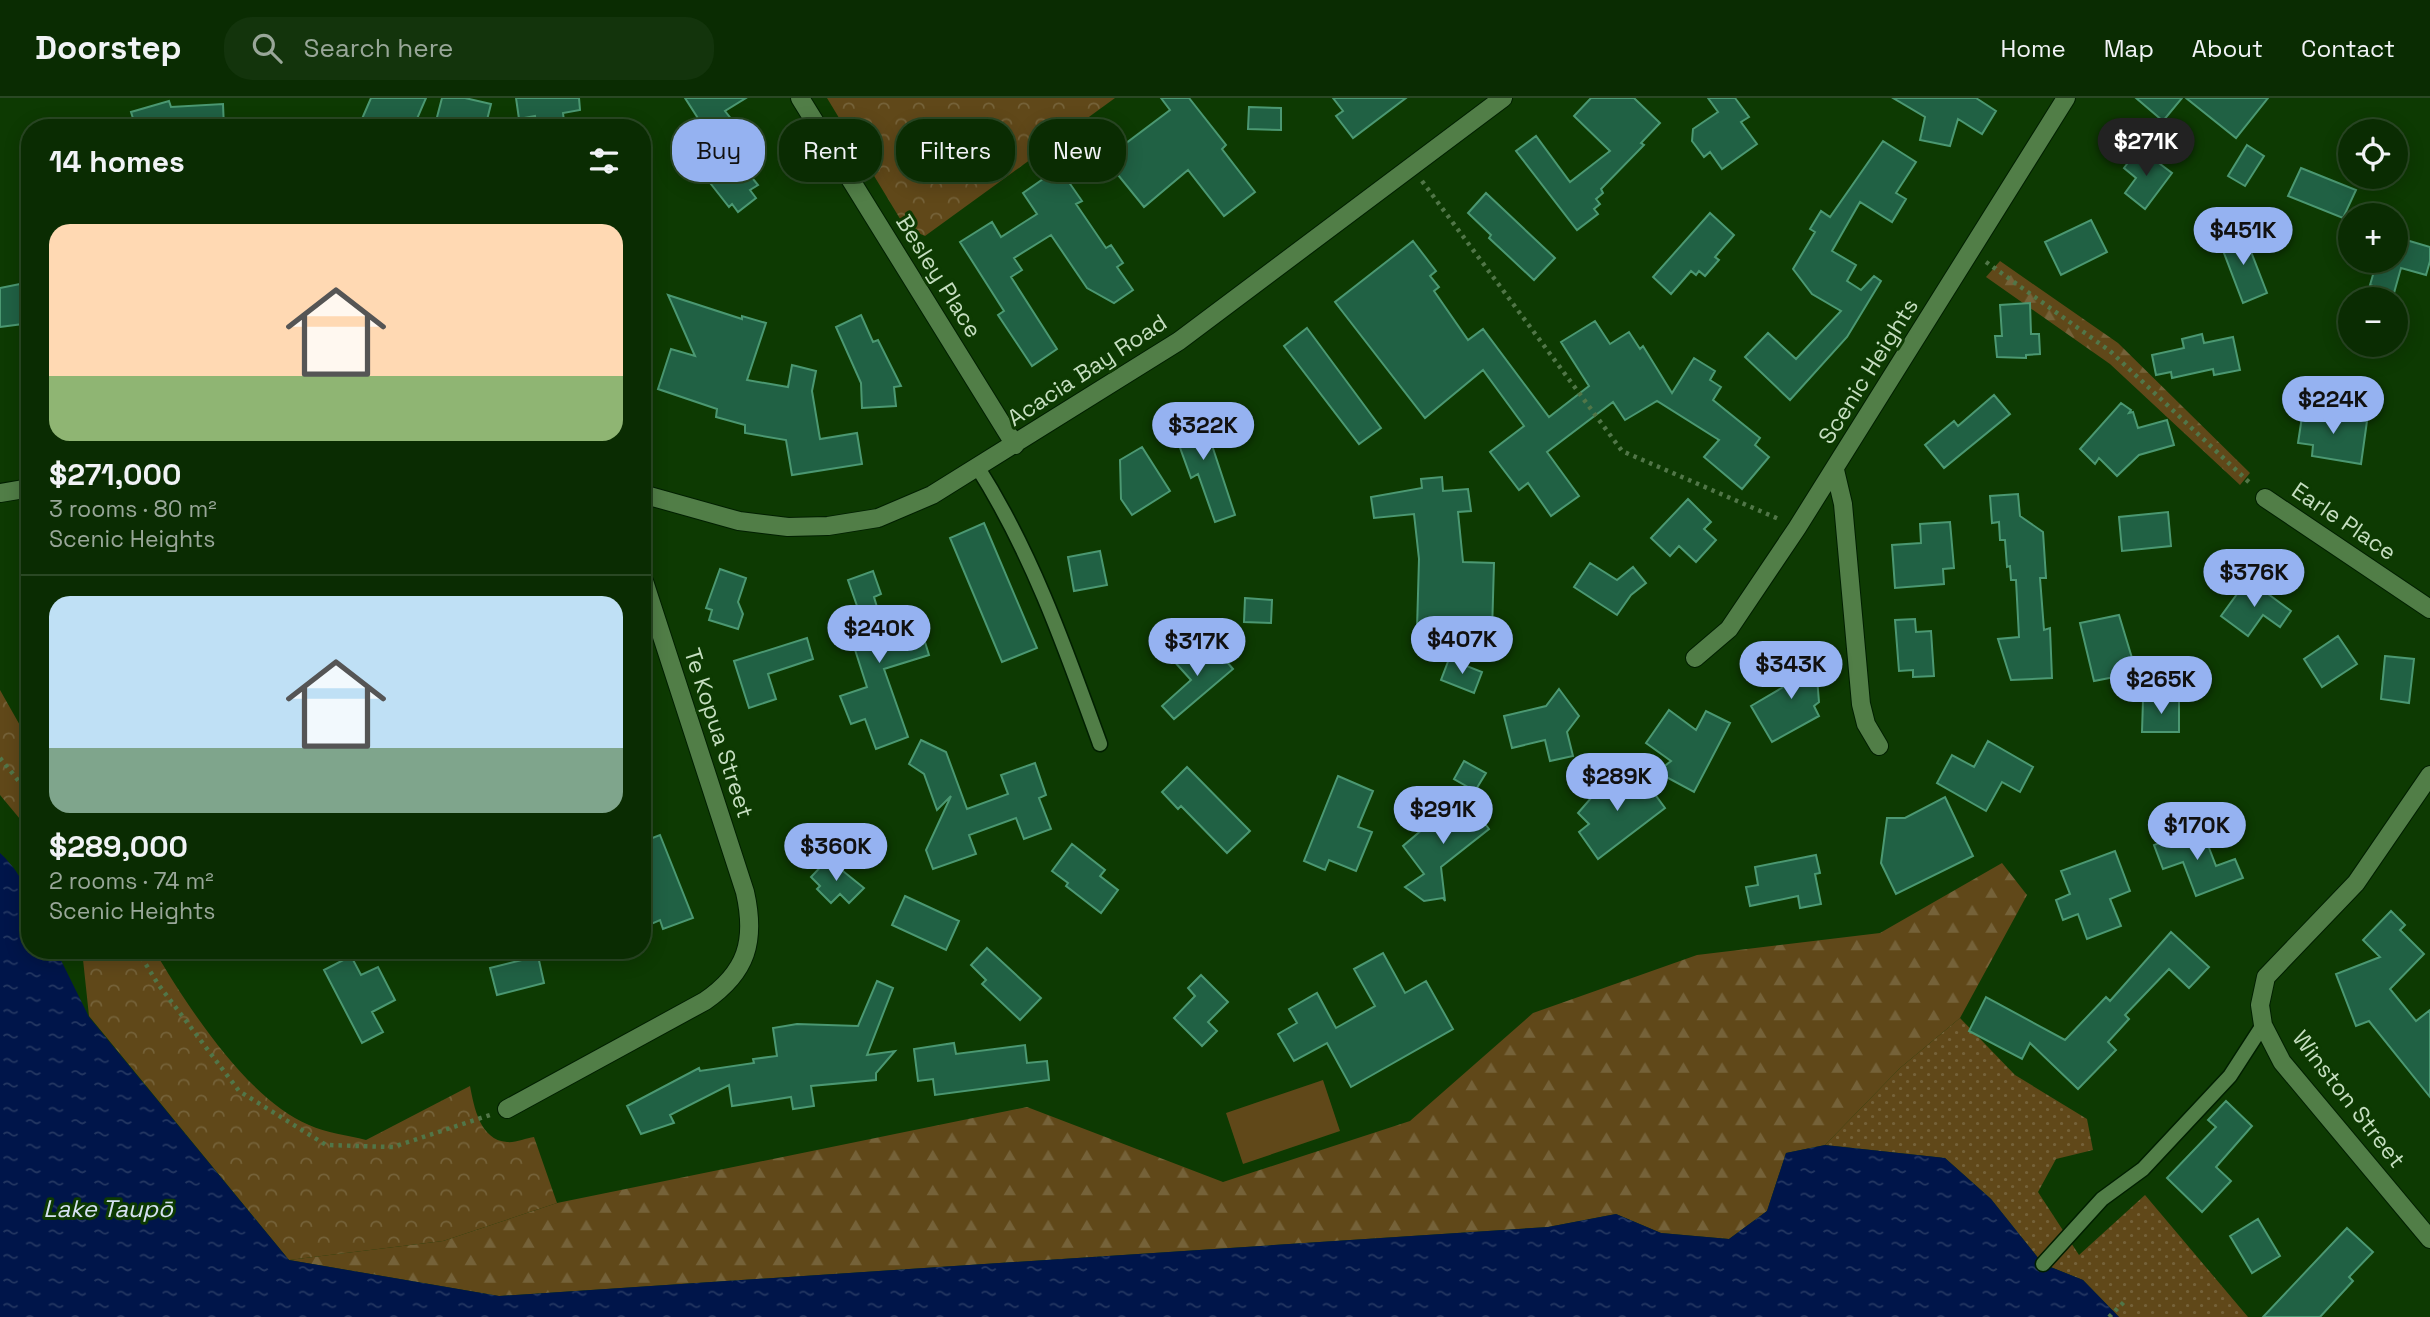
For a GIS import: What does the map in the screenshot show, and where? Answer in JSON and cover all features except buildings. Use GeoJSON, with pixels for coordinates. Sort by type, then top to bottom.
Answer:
{"type":"FeatureCollection","features":[{"type":"Feature","properties":{"kind":"street","name":"Besley Place"},"geometry":{"type":"LineString","coordinates":[[800,98],[1015,445]]}},
{"type":"Feature","properties":{"kind":"street","name":"Acacia Bay Road"},"geometry":{"type":"LineString","coordinates":[[651,497],[739,521],[788,527],[828,526],[878,518],[932,495],[1179,341],[1503,98]]}},
{"type":"Feature","properties":{"kind":"street","name":"Scenic Heights"},"geometry":{"type":"LineString","coordinates":[[1695,658],[1729,629],[1797,528],[2066,98]]}},
{"type":"Feature","properties":{"kind":"street"},"geometry":{"type":"LineString","coordinates":[[1835,470],[1843,504],[1861,704],[1866,724],[1879,746]]}},
{"type":"Feature","properties":{"kind":"street"},"geometry":{"type":"LineString","coordinates":[[0,494],[21,490]]}},
{"type":"Feature","properties":{"kind":"street","name":"Earle Place"},"geometry":{"type":"LineString","coordinates":[[2265,498],[2430,609]]}},
{"type":"Feature","properties":{"kind":"street","name":"Te Kopua Street"},"geometry":{"type":"LineString","coordinates":[[507,1109],[712,996],[733,978],[747,947],[750,930],[745,892],[651,603]]}},
{"type":"Feature","properties":{"kind":"street","name":"Winston Street"},"geometry":{"type":"LineString","coordinates":[[2430,775],[2356,883],[2266,977],[2260,1005],[2263,1025],[2283,1062],[2430,1239]]}},
{"type":"Feature","properties":{"kind":"lane"},"geometry":{"type":"LineString","coordinates":[[978,468],[1029,565],[1065,649],[1100,744]]}},
{"type":"Feature","properties":{"kind":"lane"},"geometry":{"type":"LineString","coordinates":[[2043,1264],[2102,1199],[2143,1169],[2230,1076],[2263,1025]]}},
{"type":"Feature","properties":{"kind":"path"},"geometry":{"type":"LineString","coordinates":[[1412,168],[1622,452],[1797,528]]}},
{"type":"Feature","properties":{"kind":"path"},"geometry":{"type":"LineString","coordinates":[[1971,251],[2110,351],[2265,498]]}},
{"type":"Feature","properties":{"kind":"path"},"geometry":{"type":"LineString","coordinates":[[0,758],[21,784]]}},
{"type":"Feature","properties":{"kind":"path"},"geometry":{"type":"LineString","coordinates":[[143,959],[158,984],[239,1091],[326,1145],[393,1147],[507,1109]]}},
{"type":"Feature","properties":{"kind":"path"},"geometry":{"type":"LineString","coordinates":[[2109,1317],[2125,1301]]}},
{"type":"Feature","properties":{"kind":"green space"},"geometry":{"type":"Polygon","coordinates":[[[827,98],[1115,98],[1086,119],[1029,119],[1029,160],[1015,171],[1015,119],[896,119],[896,182],[999,182],[925,236],[905,227],[878,182],[882,182],[882,119],[840,119],[827,98]]]}},
{"type":"Feature","properties":{"kind":"green space"},"geometry":{"type":"Polygon","coordinates":[[[2000,261],[2118,343],[2250,473],[2240,485],[2110,364],[1986,277],[2000,261]]]}},
{"type":"Feature","properties":{"kind":"green space"},"geometry":{"type":"Polygon","coordinates":[[[0,690],[21,727],[21,820],[0,795],[0,690]]]}},
{"type":"Feature","properties":{"kind":"green space"},"geometry":{"type":"Polygon","coordinates":[[[2002,863],[2027,895],[1960,1018],[1900,1068],[1825,1145],[1786,1153],[1767,1211],[1729,1239],[1661,1233],[1616,1214],[1548,1227],[499,1296],[289,1260],[443,1241],[557,1203],[1027,1107],[1223,1182],[1410,1121],[1533,1013],[1697,955],[1880,933],[2002,863]]]}},
{"type":"Feature","properties":{"kind":"green space"},"geometry":{"type":"Polygon","coordinates":[[[83,959],[160,959],[221,1049],[263,1095],[286,1112],[316,1128],[366,1140],[470,1086],[480,1121],[490,1135],[507,1142],[534,1137],[557,1203],[443,1241],[289,1260],[89,1016],[83,959]]]}},
{"type":"Feature","properties":{"kind":"green space"},"geometry":{"type":"Polygon","coordinates":[[[1960,1018],[2015,1075],[2087,1119],[2093,1150],[2056,1159],[2038,1192],[2079,1255],[2145,1195],[2248,1317],[2119,1317],[2083,1280],[2043,1264],[1991,1199],[1945,1158],[1825,1145],[1900,1068],[1960,1018]]]}},
{"type":"Feature","properties":{"kind":"green space"},"geometry":{"type":"Polygon","coordinates":[[[1323,1080],[1340,1131],[1243,1164],[1226,1113],[1323,1080]]]}},
{"type":"Feature","properties":{"kind":"water","name":"Lake Taupō"},"geometry":{"type":"Polygon","coordinates":[[[0,853],[21,879],[21,959],[60,959],[89,1017],[289,1260],[499,1296],[1548,1227],[1616,1214],[1661,1233],[1729,1239],[1767,1211],[1786,1153],[1825,1145],[1945,1158],[1991,1199],[2043,1264],[2083,1280],[2119,1317],[0,1317],[0,853]]]}}]}
